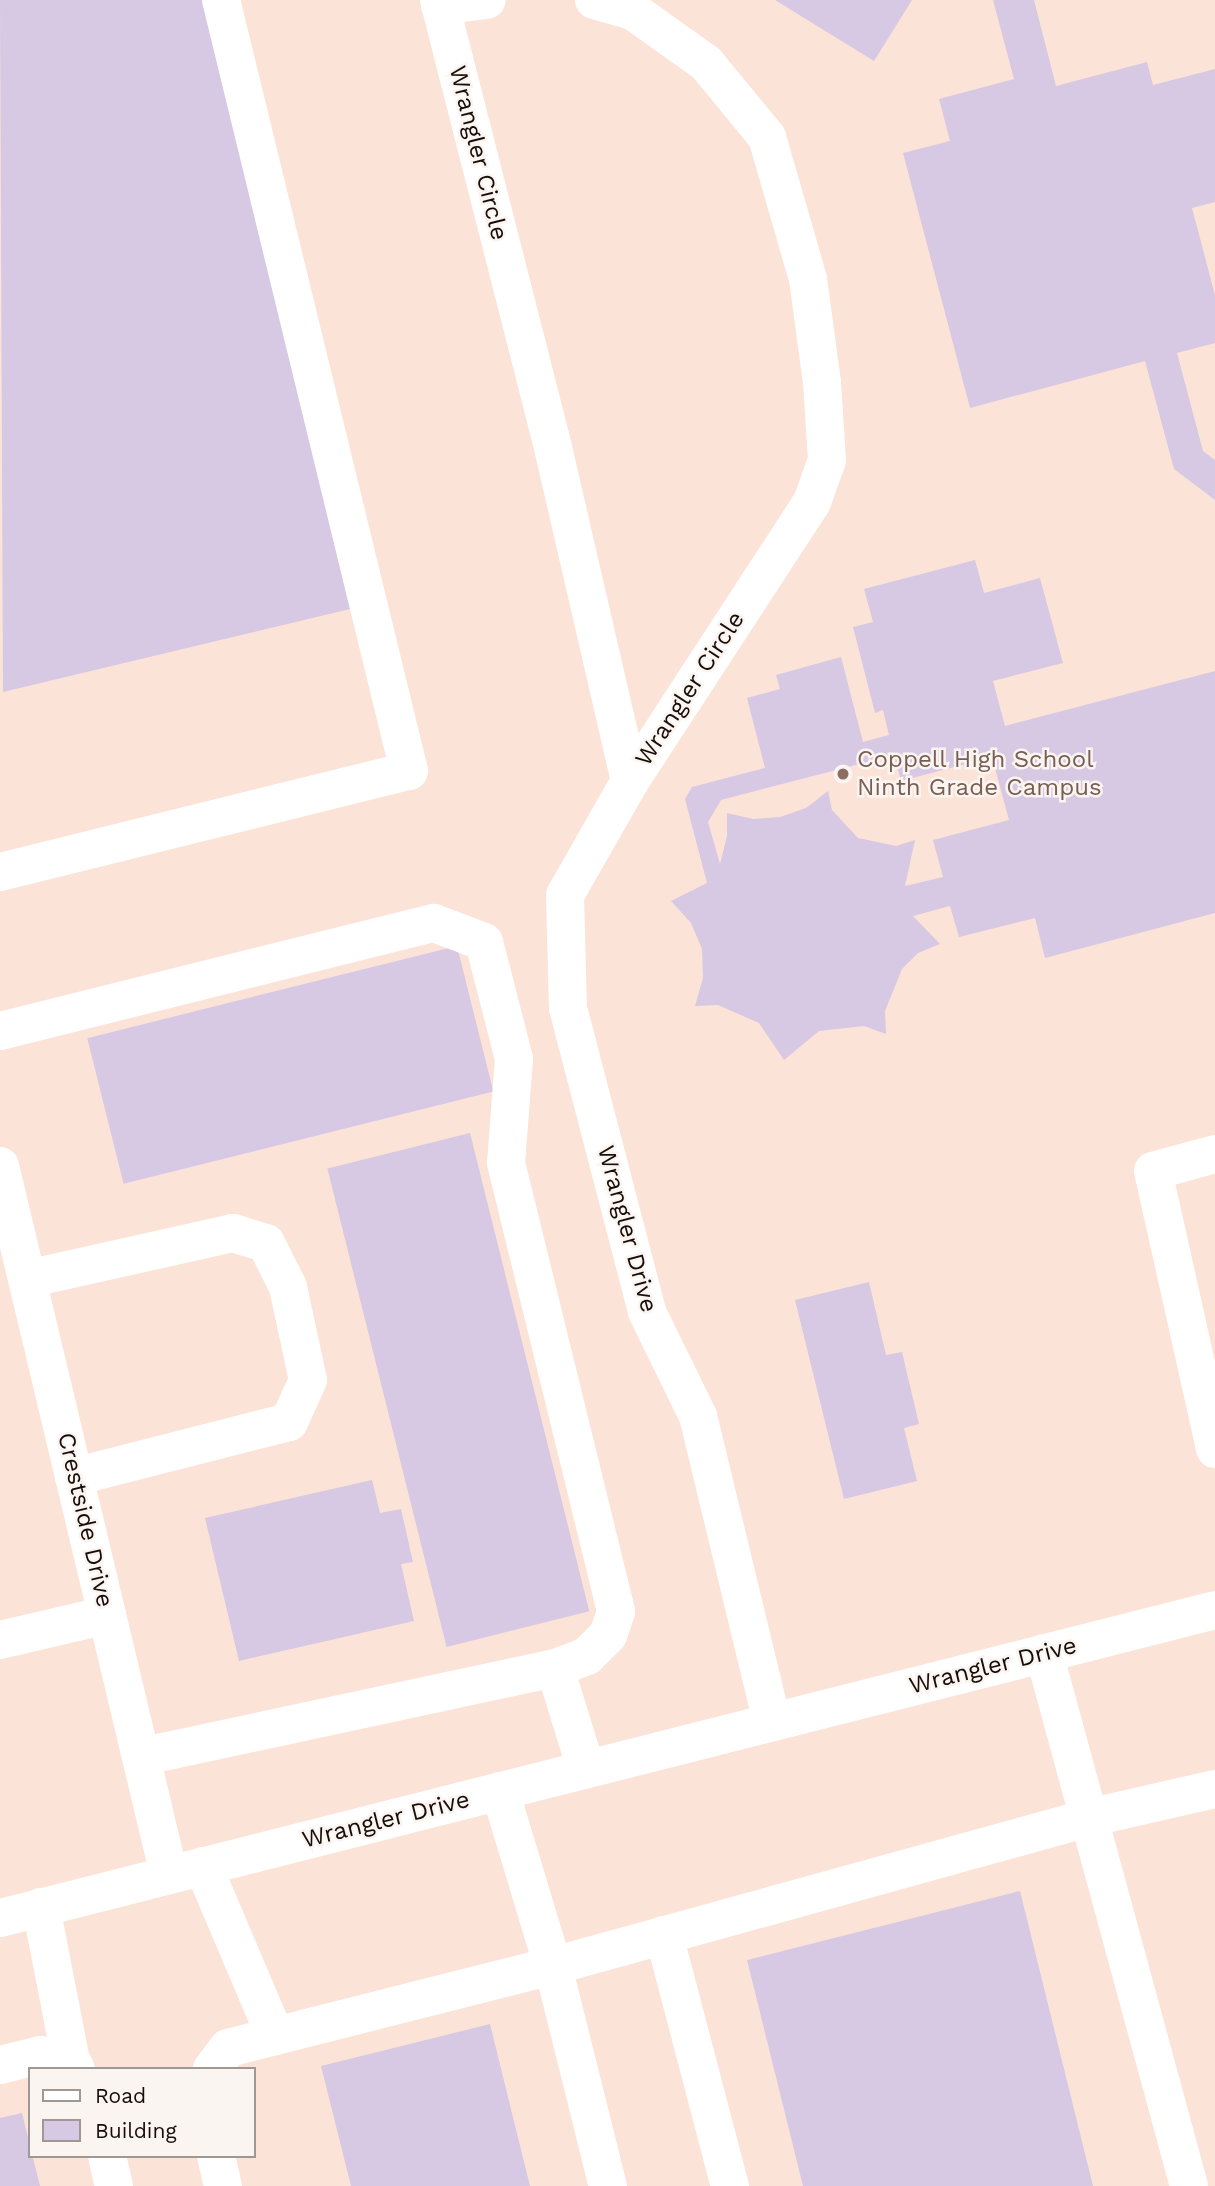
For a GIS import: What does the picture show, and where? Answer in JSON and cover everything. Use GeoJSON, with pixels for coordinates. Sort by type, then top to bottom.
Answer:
{"type":"FeatureCollection","features":[{"type":"Feature","properties":{"kind":"street"},"geometry":{"type":"LineString","coordinates":[[0,872],[409,771],[221,0]]}},
{"type":"Feature","properties":{"kind":"street","name":"Wrangler Circle"},"geometry":{"type":"LineString","coordinates":[[487,0],[439,3],[551,439],[630,781]]}},
{"type":"Feature","properties":{"kind":"street","name":"Wrangler Circle"},"geometry":{"type":"LineString","coordinates":[[594,0],[633,11],[706,62],[767,137],[808,279],[827,460],[812,502],[630,781]]}},
{"type":"Feature","properties":{"kind":"street","name":"Wrangler Drive"},"geometry":{"type":"LineString","coordinates":[[630,781],[565,895],[568,1008],[647,1312],[698,1416],[772,1722]]}},
{"type":"Feature","properties":{"kind":"street"},"geometry":{"type":"LineString","coordinates":[[0,1031],[434,923],[484,942],[514,1059],[506,1163],[615,1612],[608,1635],[587,1656],[555,1668],[141,1757]]}},
{"type":"Feature","properties":{"kind":"street"},"geometry":{"type":"LineString","coordinates":[[1215,1154],[1153,1171],[1208,1385],[1215,1450]]}},
{"type":"Feature","properties":{"kind":"street","name":"Crestside Drive"},"geometry":{"type":"LineString","coordinates":[[0,1166],[141,1757],[186,1870],[275,2036]]}},
{"type":"Feature","properties":{"kind":"street"},"geometry":{"type":"LineString","coordinates":[[27,1279],[233,1233],[266,1243],[288,1287],[308,1380],[289,1423],[74,1478]]}},
{"type":"Feature","properties":{"kind":"street","name":"Wrangler Drive"},"geometry":{"type":"LineString","coordinates":[[0,1917],[1215,1610]]}},
{"type":"Feature","properties":{"kind":"street"},"geometry":{"type":"LineString","coordinates":[[0,1640],[107,1615]]}},
{"type":"Feature","properties":{"kind":"street"},"geometry":{"type":"LineString","coordinates":[[1044,1653],[1189,2186]]}},
{"type":"Feature","properties":{"kind":"street"},"geometry":{"type":"LineString","coordinates":[[555,1668],[586,1769]]}},
{"type":"Feature","properties":{"kind":"street"},"geometry":{"type":"LineString","coordinates":[[214,2067],[228,2048],[553,1966],[1088,1818],[1215,1789]]}},
{"type":"Feature","properties":{"kind":"street"},"geometry":{"type":"LineString","coordinates":[[500,1791],[553,1966],[608,2186]]}},
{"type":"Feature","properties":{"kind":"street"},"geometry":{"type":"LineString","coordinates":[[0,2065],[40,2055],[73,2065],[41,1907]]}},
{"type":"Feature","properties":{"kind":"street"},"geometry":{"type":"LineString","coordinates":[[664,1935],[730,2186]]}},
{"type":"Feature","properties":{"kind":"street"},"geometry":{"type":"LineString","coordinates":[[107,2158],[114,2186]]}},
{"type":"Feature","properties":{"kind":"street"},"geometry":{"type":"LineString","coordinates":[[216,2158],[223,2186]]}},
{"type":"Feature","properties":{"kind":"building"},"geometry":{"type":"Polygon","coordinates":[[[0,0],[206,0],[350,609],[3,692],[0,0]]]}},
{"type":"Feature","properties":{"kind":"building"},"geometry":{"type":"Polygon","coordinates":[[[775,0],[912,0],[874,61],[775,0]]]}},
{"type":"Feature","properties":{"kind":"building"},"geometry":{"type":"Polygon","coordinates":[[[993,0],[1034,0],[1056,86],[1147,62],[1153,85],[1215,69],[1215,202],[1192,208],[1215,295],[1215,343],[1177,353],[1203,451],[1215,460],[1215,500],[1174,469],[1145,361],[970,408],[903,153],[950,141],[939,99],[1014,79],[993,0]]]}},
{"type":"Feature","properties":{"kind":"building"},"geometry":{"type":"Polygon","coordinates":[[[975,560],[984,593],[1040,578],[1063,663],[993,681],[1005,726],[1215,671],[1215,913],[1045,958],[1035,918],[959,937],[950,906],[913,916],[940,944],[918,953],[902,969],[885,1011],[886,1034],[864,1026],[819,1031],[784,1060],[759,1023],[718,1005],[695,1006],[703,978],[702,949],[691,923],[671,901],[707,883],[685,799],[692,787],[765,768],[747,698],[780,689],[776,675],[841,657],[863,742],[889,735],[883,710],[875,713],[853,627],[873,622],[864,589],[975,560]],[[894,755],[721,800],[708,822],[720,864],[727,836],[727,813],[753,819],[780,817],[806,808],[828,791],[832,810],[858,838],[896,846],[915,840],[905,886],[943,877],[933,840],[1009,820],[992,757],[901,781],[894,755]]]}},
{"type":"Feature","properties":{"kind":"building"},"geometry":{"type":"Polygon","coordinates":[[[457,946],[493,1092],[124,1184],[87,1038],[457,946]]]}},
{"type":"Feature","properties":{"kind":"building"},"geometry":{"type":"Polygon","coordinates":[[[470,1133],[589,1611],[447,1647],[327,1169],[470,1133]]]}},
{"type":"Feature","properties":{"kind":"building"},"geometry":{"type":"Polygon","coordinates":[[[869,1282],[886,1355],[902,1352],[919,1424],[904,1428],[917,1481],[844,1499],[795,1300],[869,1282]]]}},
{"type":"Feature","properties":{"kind":"building"},"geometry":{"type":"Polygon","coordinates":[[[372,1480],[380,1513],[401,1509],[413,1562],[401,1564],[414,1621],[239,1661],[205,1518],[372,1480]]]}},
{"type":"Feature","properties":{"kind":"building"},"geometry":{"type":"Polygon","coordinates":[[[1020,1891],[1093,2186],[803,2186],[747,1960],[1020,1891]]]}},
{"type":"Feature","properties":{"kind":"building"},"geometry":{"type":"Polygon","coordinates":[[[490,2024],[530,2186],[351,2186],[321,2066],[490,2024]]]}},
{"type":"Feature","properties":{"kind":"building"},"geometry":{"type":"Polygon","coordinates":[[[22,2113],[28,2137],[28,2158],[33,2158],[40,2186],[0,2186],[0,2118],[22,2113]]]}},
{"type":"Feature","properties":{"kind":"place","name":"Coppell High School Ninth Grade Campus"},"geometry":{"type":"Point","coordinates":[843,774]}}]}
